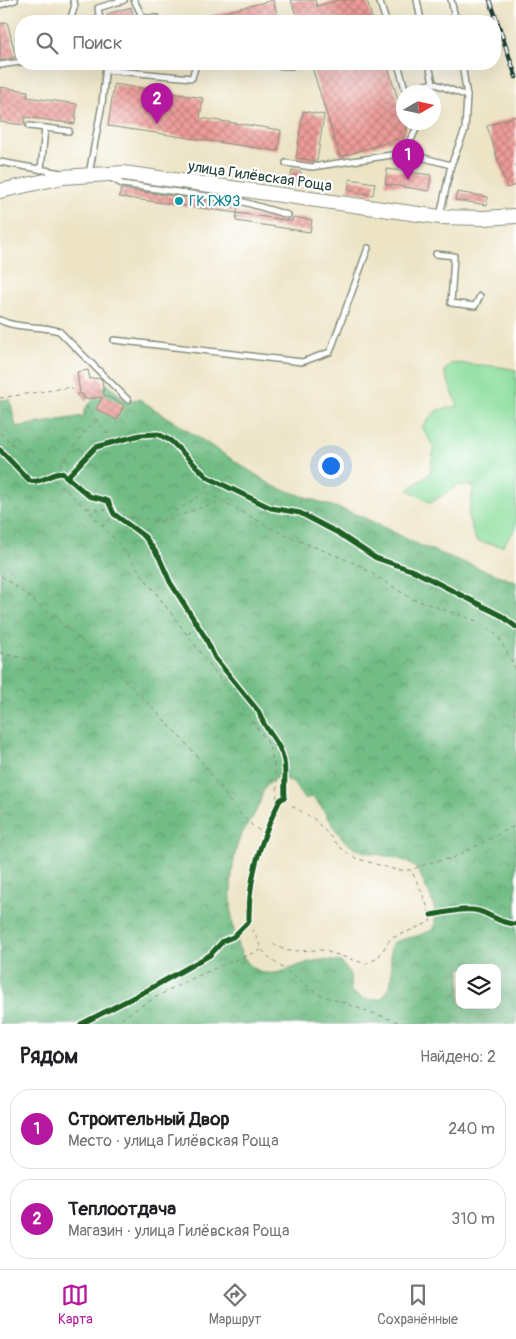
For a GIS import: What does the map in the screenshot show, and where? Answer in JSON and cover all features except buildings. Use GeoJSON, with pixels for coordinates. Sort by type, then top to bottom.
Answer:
{"type":"FeatureCollection","features":[{"type":"Feature","properties":{"kind":"street","name":"улица Гилёвская Роща"},"geometry":{"type":"LineString","coordinates":[[0,191],[28,183],[73,176],[123,173],[440,217],[484,218],[516,216]]}},
{"type":"Feature","properties":{"kind":"lane"},"geometry":{"type":"LineString","coordinates":[[0,5],[14,0]]}},
{"type":"Feature","properties":{"kind":"lane"},"geometry":{"type":"LineString","coordinates":[[72,0],[75,5],[72,15]]}},
{"type":"Feature","properties":{"kind":"lane"},"geometry":{"type":"LineString","coordinates":[[99,15],[98,8],[124,0]]}},
{"type":"Feature","properties":{"kind":"lane"},"geometry":{"type":"LineString","coordinates":[[134,0],[142,15]]}},
{"type":"Feature","properties":{"kind":"lane"},"geometry":{"type":"LineString","coordinates":[[379,0],[384,15]]}},
{"type":"Feature","properties":{"kind":"lane"},"geometry":{"type":"LineString","coordinates":[[417,0],[420,15]]}},
{"type":"Feature","properties":{"kind":"lane"},"geometry":{"type":"LineString","coordinates":[[451,0],[455,15]]}},
{"type":"Feature","properties":{"kind":"lane"},"geometry":{"type":"LineString","coordinates":[[0,65],[15,64]]}},
{"type":"Feature","properties":{"kind":"lane"},"geometry":{"type":"LineString","coordinates":[[194,70],[192,78],[106,70],[96,174],[122,184],[240,201],[288,215]]}},
{"type":"Feature","properties":{"kind":"lane"},"geometry":{"type":"LineString","coordinates":[[400,70],[404,85]]}},
{"type":"Feature","properties":{"kind":"lane"},"geometry":{"type":"LineString","coordinates":[[431,70],[433,83]]}},
{"type":"Feature","properties":{"kind":"lane"},"geometry":{"type":"LineString","coordinates":[[440,217],[450,165],[465,130],[467,96],[463,70]]}},
{"type":"Feature","properties":{"kind":"lane"},"geometry":{"type":"LineString","coordinates":[[426,85],[433,83],[467,96]]}},
{"type":"Feature","properties":{"kind":"lane"},"geometry":{"type":"LineString","coordinates":[[28,126],[69,131]]}},
{"type":"Feature","properties":{"kind":"lane"},"geometry":{"type":"LineString","coordinates":[[40,170],[45,128]]}},
{"type":"Feature","properties":{"kind":"lane"},"geometry":{"type":"LineString","coordinates":[[405,153],[416,130]]}},
{"type":"Feature","properties":{"kind":"lane"},"geometry":{"type":"LineString","coordinates":[[286,163],[312,167],[405,153],[450,165]]}},
{"type":"Feature","properties":{"kind":"lane"},"geometry":{"type":"LineString","coordinates":[[0,162],[73,176]]}},
{"type":"Feature","properties":{"kind":"lane"},"geometry":{"type":"LineString","coordinates":[[114,340],[302,362],[330,352],[368,248]]}},
{"type":"Feature","properties":{"kind":"lane"},"geometry":{"type":"LineString","coordinates":[[436,254],[454,256],[451,303],[476,306],[480,296]]}},
{"type":"Feature","properties":{"kind":"lane"},"geometry":{"type":"LineString","coordinates":[[0,320],[9,325],[48,328],[59,332],[128,400]]}},
{"type":"Feature","properties":{"kind":"path"},"geometry":{"type":"LineString","coordinates":[[0,398],[71,387],[114,442]]}},
{"type":"Feature","properties":{"kind":"path"},"geometry":{"type":"LineString","coordinates":[[44,480],[53,474],[89,426],[97,421]]}},
{"type":"Feature","properties":{"kind":"path"},"geometry":{"type":"LineString","coordinates":[[0,432],[53,474],[104,527],[125,551],[188,634],[267,741],[276,767],[277,807]]}},
{"type":"Feature","properties":{"kind":"path"},"geometry":{"type":"LineString","coordinates":[[105,444],[123,440]]}},
{"type":"Feature","properties":{"kind":"path"},"geometry":{"type":"LineString","coordinates":[[10,460],[1,454],[12,443]]}},
{"type":"Feature","properties":{"kind":"path"},"geometry":{"type":"LineString","coordinates":[[201,471],[216,482]]}},
{"type":"Feature","properties":{"kind":"path"},"geometry":{"type":"LineString","coordinates":[[53,474],[62,473]]}},
{"type":"Feature","properties":{"kind":"path"},"geometry":{"type":"LineString","coordinates":[[206,492],[207,477]]}},
{"type":"Feature","properties":{"kind":"path"},"geometry":{"type":"LineString","coordinates":[[206,492],[282,534],[357,564],[412,599],[477,621],[498,636],[516,669]]}},
{"type":"Feature","properties":{"kind":"path"},"geometry":{"type":"LineString","coordinates":[[160,522],[206,492]]}},
{"type":"Feature","properties":{"kind":"path"},"geometry":{"type":"LineString","coordinates":[[108,501],[114,514]]}},
{"type":"Feature","properties":{"kind":"path"},"geometry":{"type":"LineString","coordinates":[[114,514],[160,522],[222,501]]}},
{"type":"Feature","properties":{"kind":"path"},"geometry":{"type":"LineString","coordinates":[[86,508],[109,510],[128,526]]}},
{"type":"Feature","properties":{"kind":"path"},"geometry":{"type":"LineString","coordinates":[[104,527],[114,514]]}},
{"type":"Feature","properties":{"kind":"path"},"geometry":{"type":"LineString","coordinates":[[0,575],[40,604],[99,654],[197,756],[241,817],[265,834]]}},
{"type":"Feature","properties":{"kind":"path"},"geometry":{"type":"LineString","coordinates":[[193,619],[201,632]]}},
{"type":"Feature","properties":{"kind":"path"},"geometry":{"type":"LineString","coordinates":[[188,634],[197,627]]}},
{"type":"Feature","properties":{"kind":"path"},"geometry":{"type":"LineString","coordinates":[[0,653],[27,659],[50,668],[72,669],[86,666],[99,654]]}},
{"type":"Feature","properties":{"kind":"path"},"geometry":{"type":"LineString","coordinates":[[284,781],[284,789]]}},
{"type":"Feature","properties":{"kind":"path"},"geometry":{"type":"LineString","coordinates":[[262,843],[280,800],[285,797]]}},
{"type":"Feature","properties":{"kind":"path"},"geometry":{"type":"LineString","coordinates":[[292,806],[314,819],[342,849],[356,858],[396,870],[412,870],[461,855],[516,825]]}},
{"type":"Feature","properties":{"kind":"path"},"geometry":{"type":"LineString","coordinates":[[273,944],[287,951],[322,950],[366,964],[378,958],[390,939],[430,922],[431,915],[412,870]]}},
{"type":"Feature","properties":{"kind":"path"},"geometry":{"type":"LineString","coordinates":[[249,913],[249,921],[262,950],[273,962],[318,994],[404,1024]]}},
{"type":"Feature","properties":{"kind":"path"},"geometry":{"type":"LineString","coordinates":[[431,915],[439,914]]}},
{"type":"Feature","properties":{"kind":"path"},"geometry":{"type":"LineString","coordinates":[[244,926],[249,921]]}},
{"type":"Feature","properties":{"kind":"path"},"geometry":{"type":"LineString","coordinates":[[115,1024],[145,1003],[236,959],[262,950]]}},
{"type":"Feature","properties":{"kind":"green space"},"geometry":{"type":"Polygon","coordinates":[[[452,363],[495,366],[516,370],[516,529],[502,546],[476,541],[468,516],[474,486],[458,485],[431,503],[408,490],[430,473],[434,448],[422,427],[437,410],[458,406],[444,371],[452,363]]]}},
{"type":"Feature","properties":{"kind":"green space"},"geometry":{"type":"Polygon","coordinates":[[[107,384],[126,401],[139,399],[273,486],[361,516],[421,546],[516,582],[516,1024],[0,1024],[0,400],[10,399],[16,427],[84,416],[84,410],[107,384]],[[281,776],[267,785],[256,811],[239,840],[235,853],[231,887],[231,905],[236,940],[242,954],[250,965],[258,970],[274,973],[317,960],[341,962],[350,974],[351,992],[366,1000],[381,999],[390,985],[392,943],[424,934],[434,929],[435,913],[431,898],[418,871],[411,865],[403,860],[366,852],[350,845],[339,834],[318,803],[312,797],[304,799],[293,783],[281,776]]]}},
{"type":"Feature","properties":{"kind":"railway"},"geometry":{"type":"LineString","coordinates":[[490,0],[495,15]]}},
{"type":"Feature","properties":{"kind":"railway"},"geometry":{"type":"LineString","coordinates":[[501,33],[516,77]]}},
{"type":"Feature","properties":{"kind":"cycle path"},"geometry":{"type":"LineString","coordinates":[[67,477],[96,447],[140,435],[158,434],[171,441],[207,477],[271,508],[300,513],[338,533],[376,558],[414,571],[502,616],[516,627]]}},
{"type":"Feature","properties":{"kind":"cycle path"},"geometry":{"type":"LineString","coordinates":[[0,450],[30,481],[39,481],[62,473],[89,496],[108,501],[114,514],[145,537],[159,557],[170,582],[205,637],[215,658],[259,712],[284,761],[285,797],[280,800],[273,814],[257,859],[251,889],[249,921],[233,937],[223,941],[210,955],[146,991],[81,1024]]}},
{"type":"Feature","properties":{"kind":"cycle path"},"geometry":{"type":"LineString","coordinates":[[431,915],[473,910],[506,923],[516,924]]}},
{"type":"Feature","properties":{"kind":"place","name":"Теплоотдача"},"geometry":{"type":"Point","coordinates":[157,124]}},
{"type":"Feature","properties":{"kind":"place","name":"Строительный Двор"},"geometry":{"type":"Point","coordinates":[408,180]}},
{"type":"Feature","properties":{"kind":"place","name":"ГК ГЖ93"},"geometry":{"type":"Point","coordinates":[179,201]}}]}
